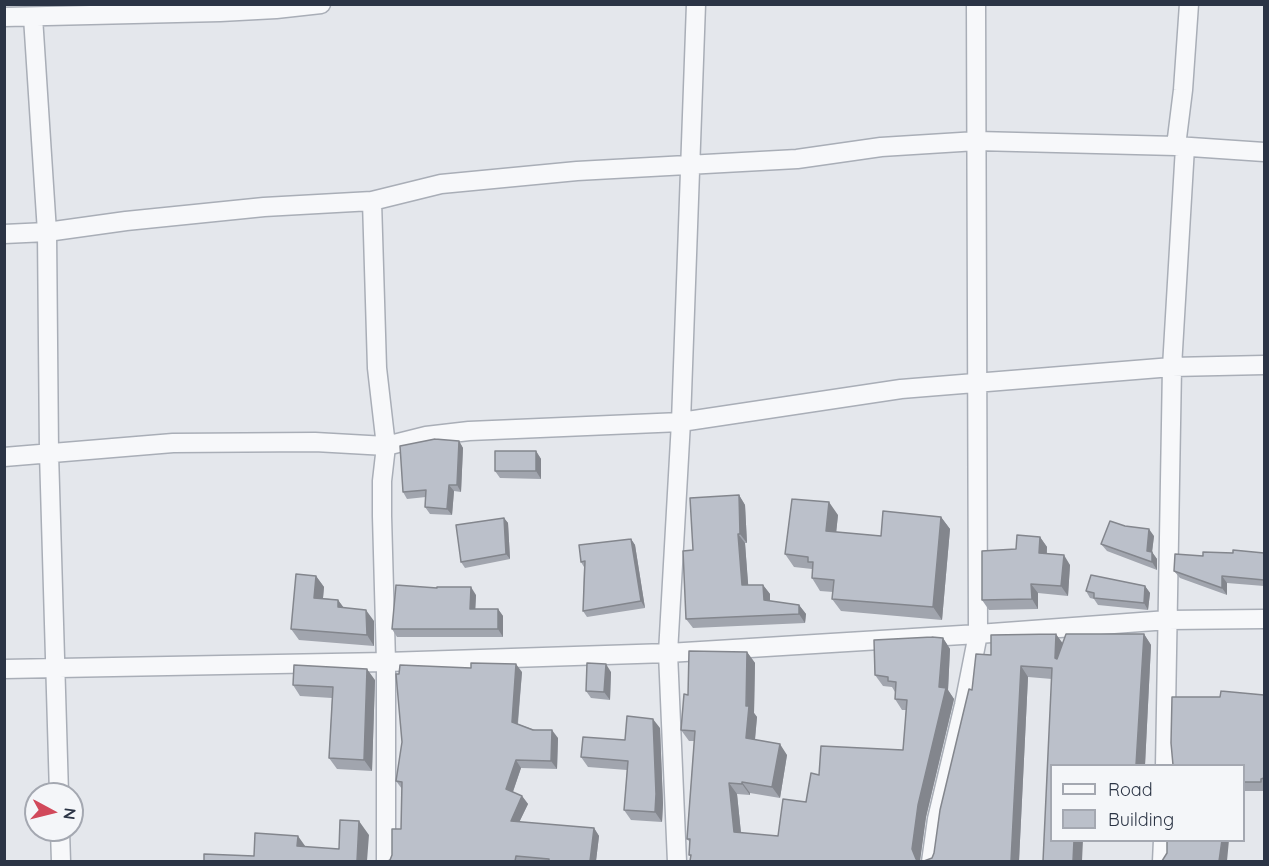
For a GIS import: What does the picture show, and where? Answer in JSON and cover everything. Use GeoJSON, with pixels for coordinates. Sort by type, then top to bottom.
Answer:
{"type":"FeatureCollection","features":[{"type":"Feature","properties":{"kind":"street"},"geometry":{"type":"LineString","coordinates":[[4,17],[220,12],[321,4]]}},
{"type":"Feature","properties":{"kind":"street"},"geometry":{"type":"LineString","coordinates":[[676,861],[668,653],[681,422],[692,166],[696,4]]}},
{"type":"Feature","properties":{"kind":"street"},"geometry":{"type":"LineString","coordinates":[[931,861],[937,819],[978,634],[976,4]]}},
{"type":"Feature","properties":{"kind":"street"},"geometry":{"type":"LineString","coordinates":[[1164,764],[1172,367],[1180,147],[1189,4]]}},
{"type":"Feature","properties":{"kind":"street"},"geometry":{"type":"LineString","coordinates":[[33,17],[47,232],[49,453],[59,782]]}},
{"type":"Feature","properties":{"kind":"street"},"geometry":{"type":"LineString","coordinates":[[4,234],[47,232],[126,221],[264,207],[372,201],[441,184],[577,171],[797,159],[881,147],[977,141],[1264,152]]}},
{"type":"Feature","properties":{"kind":"street"},"geometry":{"type":"LineString","coordinates":[[372,201],[377,368],[386,447],[382,516],[386,662],[386,861]]}},
{"type":"Feature","properties":{"kind":"street"},"geometry":{"type":"LineString","coordinates":[[4,456],[173,443],[315,442],[386,447],[426,436],[469,431],[681,422],[902,389],[1172,367],[1264,364]]}},
{"type":"Feature","properties":{"kind":"street"},"geometry":{"type":"LineString","coordinates":[[4,669],[386,662],[668,653],[1168,620],[1264,619]]}},
{"type":"Feature","properties":{"kind":"street"},"geometry":{"type":"LineString","coordinates":[[60,842],[61,861]]}},
{"type":"Feature","properties":{"kind":"street"},"geometry":{"type":"LineString","coordinates":[[1162,861],[1163,842]]}},
{"type":"Feature","properties":{"kind":"building"},"geometry":{"type":"Polygon","coordinates":[[[435,439],[459,441],[457,485],[449,485],[447,509],[425,507],[426,490],[403,492],[400,446],[435,439]]]}},
{"type":"Feature","properties":{"kind":"building"},"geometry":{"type":"Polygon","coordinates":[[[495,451],[536,451],[536,471],[495,471],[495,451]]]}},
{"type":"Feature","properties":{"kind":"building"},"geometry":{"type":"Polygon","coordinates":[[[739,495],[740,534],[738,534],[742,585],[763,585],[764,600],[799,605],[799,614],[686,619],[683,551],[693,550],[690,498],[739,495]]]}},
{"type":"Feature","properties":{"kind":"building"},"geometry":{"type":"Polygon","coordinates":[[[792,499],[829,502],[826,531],[881,536],[883,511],[941,517],[933,607],[832,599],[834,580],[812,578],[813,562],[808,562],[808,557],[785,554],[792,499]]]}},
{"type":"Feature","properties":{"kind":"building"},"geometry":{"type":"Polygon","coordinates":[[[504,518],[506,554],[461,562],[456,525],[504,518]]]}},
{"type":"Feature","properties":{"kind":"building"},"geometry":{"type":"Polygon","coordinates":[[[1110,521],[1125,526],[1149,529],[1147,551],[1152,552],[1152,562],[1101,544],[1110,521]]]}},
{"type":"Feature","properties":{"kind":"building"},"geometry":{"type":"Polygon","coordinates":[[[1017,535],[1040,537],[1039,553],[1064,555],[1061,586],[1031,584],[1032,599],[982,600],[982,551],[1016,549],[1017,535]]]}},
{"type":"Feature","properties":{"kind":"building"},"geometry":{"type":"Polygon","coordinates":[[[631,539],[641,601],[583,611],[585,561],[581,562],[579,545],[631,539]]]}},
{"type":"Feature","properties":{"kind":"building"},"geometry":{"type":"Polygon","coordinates":[[[1233,550],[1264,553],[1264,580],[1222,576],[1222,588],[1174,571],[1175,554],[1203,556],[1203,552],[1233,553],[1233,550]]]}},
{"type":"Feature","properties":{"kind":"building"},"geometry":{"type":"Polygon","coordinates":[[[296,574],[316,576],[314,598],[338,600],[338,607],[366,610],[367,635],[291,629],[296,574]]]}},
{"type":"Feature","properties":{"kind":"building"},"geometry":{"type":"Polygon","coordinates":[[[1091,575],[1145,586],[1144,603],[1094,598],[1094,593],[1086,591],[1091,575]]]}},
{"type":"Feature","properties":{"kind":"building"},"geometry":{"type":"Polygon","coordinates":[[[396,585],[437,588],[471,587],[470,609],[498,609],[498,629],[392,629],[396,585]]]}},
{"type":"Feature","properties":{"kind":"building"},"geometry":{"type":"Polygon","coordinates":[[[1056,634],[1055,658],[1057,659],[1066,634],[1144,634],[1136,764],[1050,764],[1050,842],[1074,842],[1073,861],[1043,861],[1052,668],[1021,666],[1011,861],[924,861],[932,858],[934,853],[940,810],[969,689],[972,690],[976,654],[991,655],[991,635],[1056,634]]]}},
{"type":"Feature","properties":{"kind":"building"},"geometry":{"type":"Polygon","coordinates":[[[943,638],[939,687],[946,688],[918,805],[912,849],[916,859],[921,861],[690,861],[690,839],[687,839],[695,731],[681,730],[684,694],[688,695],[689,651],[747,652],[746,706],[749,706],[746,738],[780,744],[772,787],[742,782],[742,784],[729,783],[734,832],[778,836],[783,799],[806,802],[811,773],[819,775],[821,746],[903,750],[907,700],[895,699],[896,682],[888,681],[888,677],[875,675],[874,640],[943,638]]]}},
{"type":"Feature","properties":{"kind":"building"},"geometry":{"type":"Polygon","coordinates":[[[471,663],[516,664],[512,722],[533,730],[552,730],[551,761],[516,760],[506,789],[522,796],[511,821],[594,828],[590,861],[549,861],[549,859],[516,856],[515,861],[388,861],[392,855],[392,829],[401,829],[402,782],[396,781],[402,742],[396,674],[399,674],[400,665],[471,668],[471,663]]]}},
{"type":"Feature","properties":{"kind":"building"},"geometry":{"type":"Polygon","coordinates":[[[587,663],[606,664],[604,692],[586,691],[587,663]]]}},
{"type":"Feature","properties":{"kind":"building"},"geometry":{"type":"Polygon","coordinates":[[[294,665],[367,669],[364,760],[329,758],[333,687],[293,685],[294,665]]]}},
{"type":"Feature","properties":{"kind":"building"},"geometry":{"type":"Polygon","coordinates":[[[1221,691],[1264,695],[1264,778],[1261,782],[1245,782],[1245,764],[1173,764],[1172,697],[1220,697],[1221,691]]]}},
{"type":"Feature","properties":{"kind":"building"},"geometry":{"type":"Polygon","coordinates":[[[627,716],[653,719],[655,812],[624,810],[628,761],[581,757],[583,737],[625,740],[627,716]]]}},
{"type":"Feature","properties":{"kind":"building"},"geometry":{"type":"Polygon","coordinates":[[[340,820],[359,821],[357,861],[204,861],[204,854],[254,856],[255,833],[298,836],[297,846],[339,849],[340,820]]]}},
{"type":"Feature","properties":{"kind":"building"},"geometry":{"type":"Polygon","coordinates":[[[1167,842],[1222,842],[1219,861],[1162,861],[1167,853],[1167,842]]]}}]}
